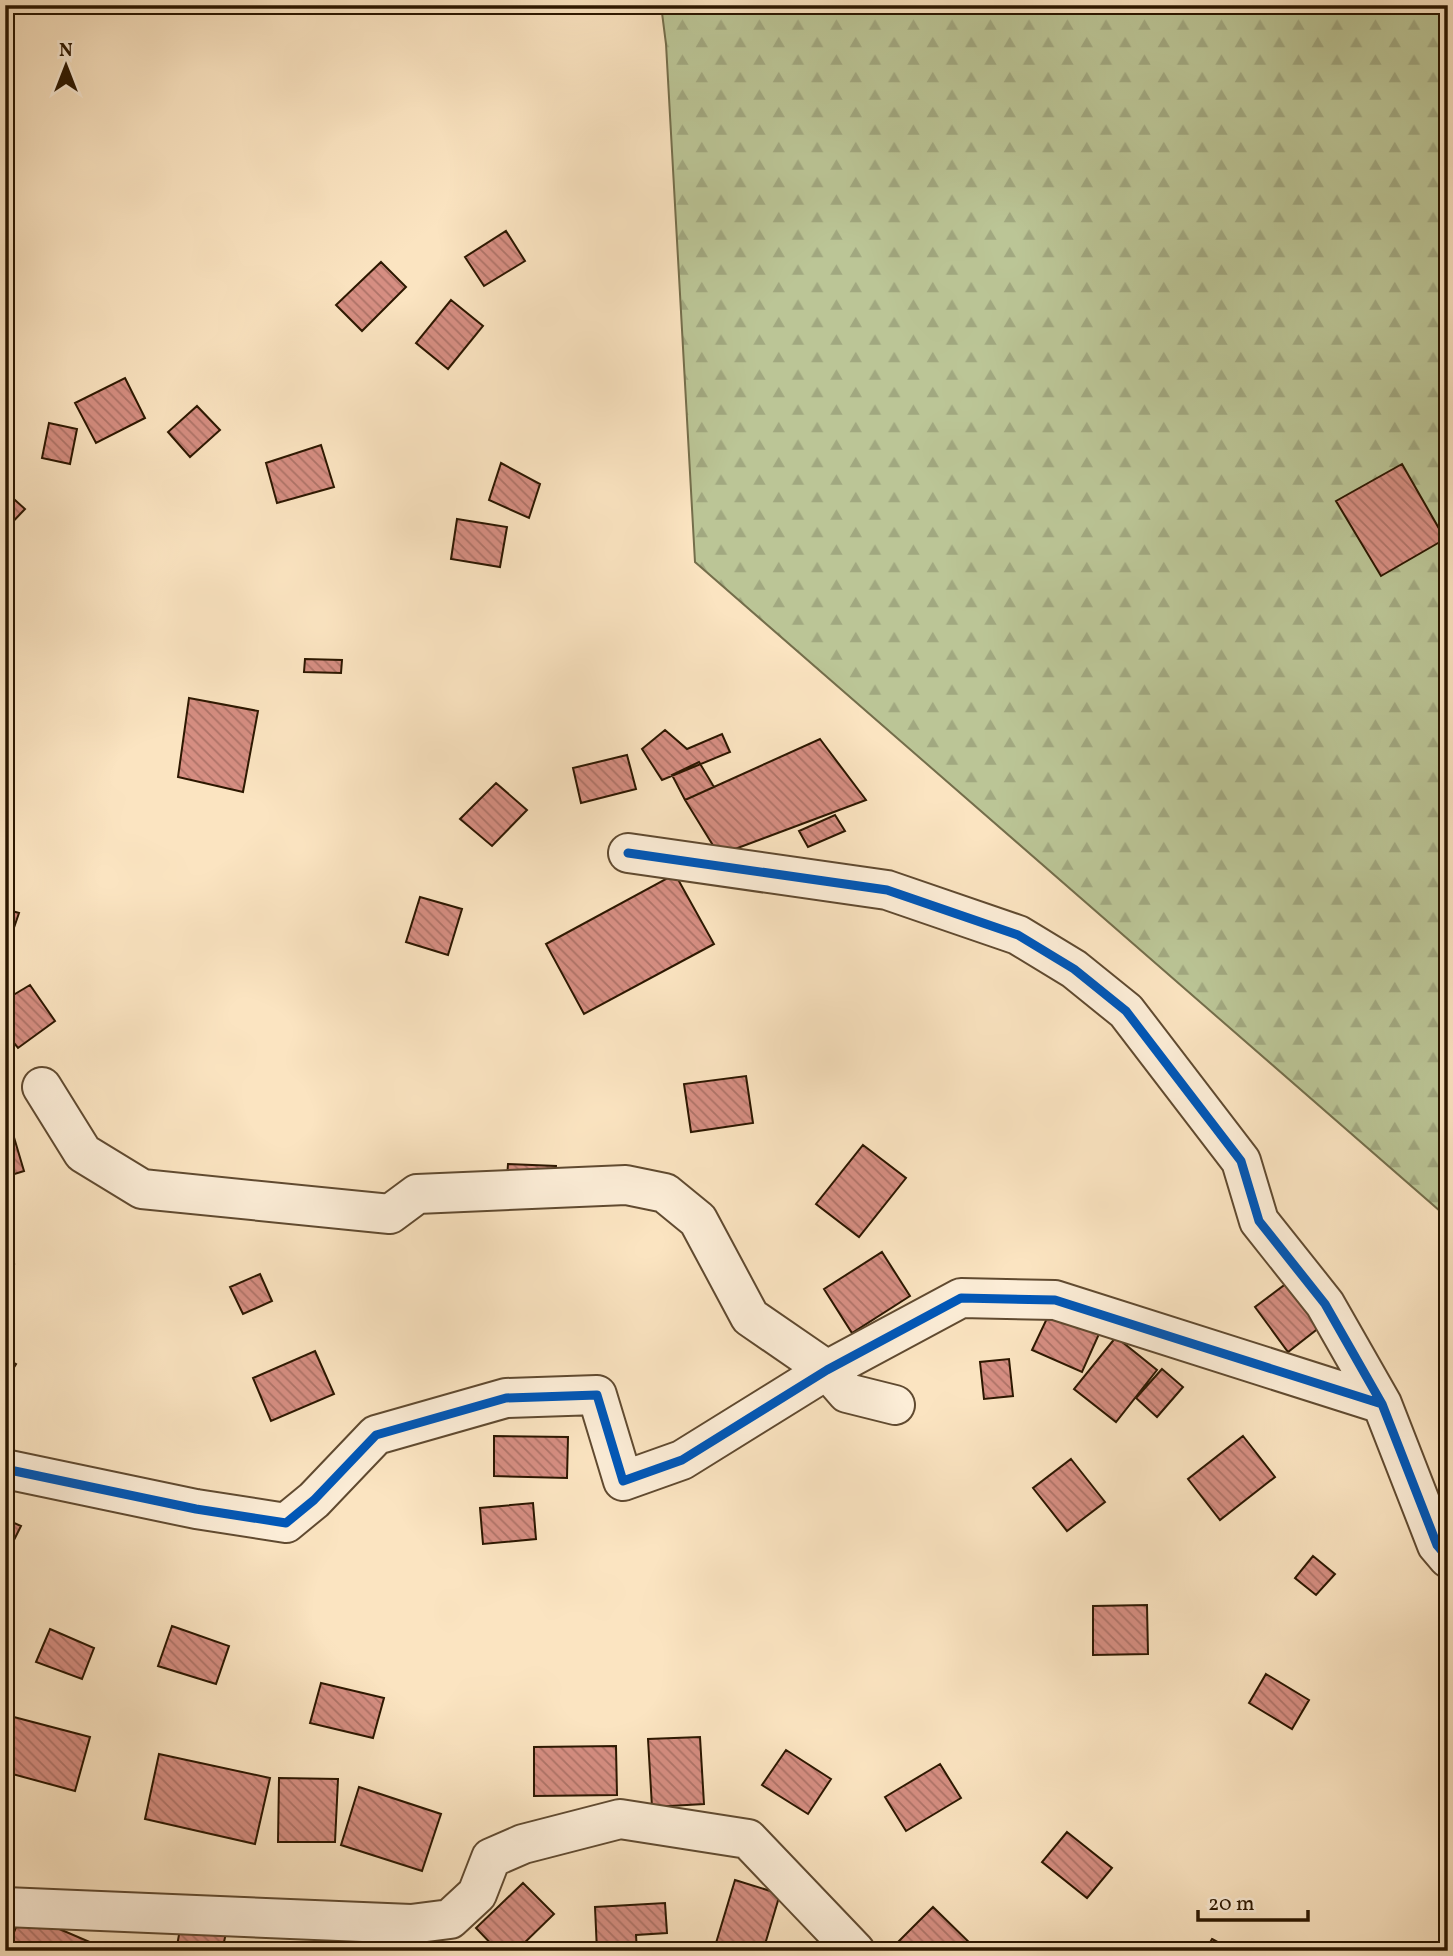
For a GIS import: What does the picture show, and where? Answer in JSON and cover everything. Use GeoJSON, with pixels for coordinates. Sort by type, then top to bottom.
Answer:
{"type":"FeatureCollection","features":[{"type":"Feature","properties":{"kind":"street"},"geometry":{"type":"LineString","coordinates":[[628,853],[887,890],[1018,935],[1074,969],[1126,1011],[1241,1161],[1259,1222],[1325,1304],[1382,1404],[1437,1545],[1448,1558]]}},
{"type":"Feature","properties":{"kind":"street"},"geometry":{"type":"LineString","coordinates":[[42,1087],[83,1153],[142,1189],[390,1214],[417,1194],[626,1185],[666,1193],[698,1220],[750,1317],[827,1370],[847,1393],[895,1405]]}},
{"type":"Feature","properties":{"kind":"street"},"geometry":{"type":"LineString","coordinates":[[5,1469],[183,1506],[286,1523],[314,1500],[376,1435],[506,1398],[597,1395],[623,1481],[682,1461],[827,1370],[961,1298],[1055,1300],[1382,1404]]}},
{"type":"Feature","properties":{"kind":"street"},"geometry":{"type":"LineString","coordinates":[[5,1907],[411,1924],[450,1919],[477,1894],[491,1858],[523,1843],[620,1819],[748,1839],[855,1951]]}},
{"type":"Feature","properties":{"kind":"green space"},"geometry":{"type":"Polygon","coordinates":[[[661,5],[1448,5],[1448,1218],[695,562],[666,44],[661,5]]]}},
{"type":"Feature","properties":{"kind":"building"},"geometry":{"type":"Polygon","coordinates":[[[506,231],[525,261],[484,286],[465,257],[506,231]]]}},
{"type":"Feature","properties":{"kind":"building"},"geometry":{"type":"Polygon","coordinates":[[[381,262],[406,287],[362,331],[336,305],[381,262]]]}},
{"type":"Feature","properties":{"kind":"building"},"geometry":{"type":"Polygon","coordinates":[[[451,300],[483,326],[448,369],[416,343],[451,300]]]}},
{"type":"Feature","properties":{"kind":"building"},"geometry":{"type":"Polygon","coordinates":[[[125,378],[145,418],[96,443],[75,403],[125,378]]]}},
{"type":"Feature","properties":{"kind":"building"},"geometry":{"type":"Polygon","coordinates":[[[197,406],[220,430],[190,457],[168,432],[197,406]]]}},
{"type":"Feature","properties":{"kind":"building"},"geometry":{"type":"Polygon","coordinates":[[[49,423],[77,429],[70,464],[42,458],[49,423]]]}},
{"type":"Feature","properties":{"kind":"building"},"geometry":{"type":"Polygon","coordinates":[[[321,445],[334,487],[277,503],[266,463],[321,445]]]}},
{"type":"Feature","properties":{"kind":"building"},"geometry":{"type":"Polygon","coordinates":[[[501,463],[540,484],[529,518],[489,500],[501,463]]]}},
{"type":"Feature","properties":{"kind":"building"},"geometry":{"type":"Polygon","coordinates":[[[1402,464],[1445,539],[1381,576],[1336,501],[1402,464]]]}},
{"type":"Feature","properties":{"kind":"building"},"geometry":{"type":"Polygon","coordinates":[[[5,491],[25,509],[5,530],[5,491]]]}},
{"type":"Feature","properties":{"kind":"building"},"geometry":{"type":"Polygon","coordinates":[[[457,519],[507,527],[500,567],[451,559],[457,519]]]}},
{"type":"Feature","properties":{"kind":"building"},"geometry":{"type":"Polygon","coordinates":[[[305,659],[342,660],[341,673],[304,672],[305,659]]]}},
{"type":"Feature","properties":{"kind":"building"},"geometry":{"type":"Polygon","coordinates":[[[189,698],[258,711],[243,792],[178,777],[189,698]]]}},
{"type":"Feature","properties":{"kind":"building"},"geometry":{"type":"Polygon","coordinates":[[[665,730],[687,749],[722,734],[730,752],[662,780],[642,749],[665,730]]]}},
{"type":"Feature","properties":{"kind":"building"},"geometry":{"type":"Polygon","coordinates":[[[820,739],[866,800],[719,855],[685,800],[820,739]]]}},
{"type":"Feature","properties":{"kind":"building"},"geometry":{"type":"Polygon","coordinates":[[[627,755],[636,789],[581,803],[573,768],[627,755]]]}},
{"type":"Feature","properties":{"kind":"building"},"geometry":{"type":"Polygon","coordinates":[[[699,762],[714,787],[685,800],[672,775],[699,762]]]}},
{"type":"Feature","properties":{"kind":"building"},"geometry":{"type":"Polygon","coordinates":[[[496,783],[527,810],[492,846],[460,819],[496,783]]]}},
{"type":"Feature","properties":{"kind":"building"},"geometry":{"type":"Polygon","coordinates":[[[835,815],[845,831],[808,847],[799,831],[835,815]]]}},
{"type":"Feature","properties":{"kind":"building"},"geometry":{"type":"Polygon","coordinates":[[[675,874],[714,944],[584,1014],[546,944],[675,874]]]}},
{"type":"Feature","properties":{"kind":"building"},"geometry":{"type":"Polygon","coordinates":[[[420,897],[462,909],[448,955],[406,942],[420,897]]]}},
{"type":"Feature","properties":{"kind":"building"},"geometry":{"type":"Polygon","coordinates":[[[5,909],[19,913],[5,954],[5,909]]]}},
{"type":"Feature","properties":{"kind":"building"},"geometry":{"type":"Polygon","coordinates":[[[30,985],[55,1021],[18,1048],[5,1032],[5,1000],[30,985]]]}},
{"type":"Feature","properties":{"kind":"building"},"geometry":{"type":"Polygon","coordinates":[[[746,1076],[753,1123],[691,1132],[684,1084],[746,1076]]]}},
{"type":"Feature","properties":{"kind":"building"},"geometry":{"type":"Polygon","coordinates":[[[13,1134],[24,1171],[5,1177],[5,1137],[13,1134]]]}},
{"type":"Feature","properties":{"kind":"building"},"geometry":{"type":"Polygon","coordinates":[[[863,1145],[906,1178],[859,1237],[816,1204],[863,1145]]]}},
{"type":"Feature","properties":{"kind":"building"},"geometry":{"type":"Polygon","coordinates":[[[508,1164],[556,1166],[555,1180],[507,1178],[508,1164]]]}},
{"type":"Feature","properties":{"kind":"building"},"geometry":{"type":"Polygon","coordinates":[[[882,1252],[910,1296],[852,1333],[824,1289],[882,1252]]]}},
{"type":"Feature","properties":{"kind":"building"},"geometry":{"type":"Polygon","coordinates":[[[5,1255],[14,1264],[5,1274],[5,1255]]]}},
{"type":"Feature","properties":{"kind":"building"},"geometry":{"type":"Polygon","coordinates":[[[260,1274],[272,1301],[243,1314],[230,1287],[260,1274]]]}},
{"type":"Feature","properties":{"kind":"building"},"geometry":{"type":"Polygon","coordinates":[[[1287,1283],[1320,1327],[1288,1352],[1255,1307],[1287,1283]]]}},
{"type":"Feature","properties":{"kind":"building"},"geometry":{"type":"Polygon","coordinates":[[[1050,1312],[1099,1334],[1082,1372],[1032,1350],[1050,1312]]]}},
{"type":"Feature","properties":{"kind":"building"},"geometry":{"type":"Polygon","coordinates":[[[1116,1337],[1157,1370],[1116,1422],[1074,1389],[1116,1337]]]}},
{"type":"Feature","properties":{"kind":"building"},"geometry":{"type":"Polygon","coordinates":[[[315,1351],[334,1394],[271,1421],[253,1378],[315,1351]]]}},
{"type":"Feature","properties":{"kind":"building"},"geometry":{"type":"Polygon","coordinates":[[[5,1358],[16,1364],[5,1382],[5,1358]]]}},
{"type":"Feature","properties":{"kind":"building"},"geometry":{"type":"Polygon","coordinates":[[[1009,1359],[1013,1396],[984,1399],[980,1362],[1009,1359]]]}},
{"type":"Feature","properties":{"kind":"building"},"geometry":{"type":"Polygon","coordinates":[[[1162,1369],[1183,1387],[1157,1417],[1136,1398],[1162,1369]]]}},
{"type":"Feature","properties":{"kind":"building"},"geometry":{"type":"Polygon","coordinates":[[[494,1436],[568,1437],[567,1478],[494,1476],[494,1436]]]}},
{"type":"Feature","properties":{"kind":"building"},"geometry":{"type":"Polygon","coordinates":[[[1243,1436],[1275,1477],[1220,1520],[1188,1479],[1243,1436]]]}},
{"type":"Feature","properties":{"kind":"building"},"geometry":{"type":"Polygon","coordinates":[[[1071,1459],[1105,1502],[1067,1531],[1033,1488],[1071,1459]]]}},
{"type":"Feature","properties":{"kind":"building"},"geometry":{"type":"Polygon","coordinates":[[[533,1503],[536,1539],[483,1544],[480,1508],[533,1503]]]}},
{"type":"Feature","properties":{"kind":"building"},"geometry":{"type":"Polygon","coordinates":[[[5,1519],[21,1526],[5,1558],[5,1519]]]}},
{"type":"Feature","properties":{"kind":"building"},"geometry":{"type":"Polygon","coordinates":[[[1313,1556],[1335,1574],[1316,1595],[1295,1578],[1313,1556]]]}},
{"type":"Feature","properties":{"kind":"building"},"geometry":{"type":"Polygon","coordinates":[[[1147,1605],[1148,1654],[1093,1655],[1093,1606],[1147,1605]]]}},
{"type":"Feature","properties":{"kind":"building"},"geometry":{"type":"Polygon","coordinates":[[[172,1626],[229,1646],[216,1684],[158,1666],[172,1626]]]}},
{"type":"Feature","properties":{"kind":"building"},"geometry":{"type":"Polygon","coordinates":[[[50,1629],[94,1648],[82,1679],[36,1662],[50,1629]]]}},
{"type":"Feature","properties":{"kind":"building"},"geometry":{"type":"Polygon","coordinates":[[[1266,1674],[1309,1700],[1292,1729],[1249,1703],[1266,1674]]]}},
{"type":"Feature","properties":{"kind":"building"},"geometry":{"type":"Polygon","coordinates":[[[321,1683],[384,1698],[373,1738],[310,1723],[321,1683]]]}},
{"type":"Feature","properties":{"kind":"building"},"geometry":{"type":"Polygon","coordinates":[[[10,1716],[90,1737],[75,1791],[5,1772],[5,1732],[10,1716]]]}},
{"type":"Feature","properties":{"kind":"building"},"geometry":{"type":"Polygon","coordinates":[[[700,1737],[704,1804],[652,1807],[648,1739],[700,1737]]]}},
{"type":"Feature","properties":{"kind":"building"},"geometry":{"type":"Polygon","coordinates":[[[616,1746],[617,1795],[534,1796],[534,1747],[616,1746]]]}},
{"type":"Feature","properties":{"kind":"building"},"geometry":{"type":"Polygon","coordinates":[[[786,1750],[831,1779],[808,1814],[762,1785],[786,1750]]]}},
{"type":"Feature","properties":{"kind":"building"},"geometry":{"type":"Polygon","coordinates":[[[159,1754],[270,1778],[255,1844],[145,1819],[159,1754]]]}},
{"type":"Feature","properties":{"kind":"building"},"geometry":{"type":"Polygon","coordinates":[[[940,1764],[961,1798],[906,1831],[885,1797],[940,1764]]]}},
{"type":"Feature","properties":{"kind":"building"},"geometry":{"type":"Polygon","coordinates":[[[279,1778],[338,1779],[335,1842],[278,1842],[279,1778]]]}},
{"type":"Feature","properties":{"kind":"building"},"geometry":{"type":"Polygon","coordinates":[[[359,1787],[441,1814],[422,1871],[341,1845],[359,1787]]]}},
{"type":"Feature","properties":{"kind":"building"},"geometry":{"type":"Polygon","coordinates":[[[1067,1832],[1112,1868],[1087,1898],[1042,1862],[1067,1832]]]}},
{"type":"Feature","properties":{"kind":"building"},"geometry":{"type":"Polygon","coordinates":[[[735,1880],[780,1894],[763,1951],[742,1951],[716,1943],[735,1880]]]}},
{"type":"Feature","properties":{"kind":"building"},"geometry":{"type":"Polygon","coordinates":[[[523,1883],[554,1914],[516,1951],[498,1951],[476,1928],[523,1883]]]}},
{"type":"Feature","properties":{"kind":"building"},"geometry":{"type":"Polygon","coordinates":[[[665,1903],[667,1933],[636,1935],[637,1951],[597,1951],[595,1907],[665,1903]]]}},
{"type":"Feature","properties":{"kind":"building"},"geometry":{"type":"Polygon","coordinates":[[[933,1907],[978,1951],[907,1951],[898,1942],[933,1907]]]}},
{"type":"Feature","properties":{"kind":"building"},"geometry":{"type":"Polygon","coordinates":[[[933,1907],[978,1951],[907,1951],[898,1942],[933,1907]]]}},
{"type":"Feature","properties":{"kind":"building"},"geometry":{"type":"Polygon","coordinates":[[[22,1913],[99,1946],[96,1951],[6,1951],[22,1913]]]}},
{"type":"Feature","properties":{"kind":"building"},"geometry":{"type":"Polygon","coordinates":[[[181,1924],[226,1933],[222,1951],[176,1951],[181,1924]]]}},
{"type":"Feature","properties":{"kind":"building"},"geometry":{"type":"Polygon","coordinates":[[[1212,1939],[1234,1951],[1205,1951],[1212,1939]]]}},
{"type":"Feature","properties":{"kind":"cycle path"},"geometry":{"type":"LineString","coordinates":[[628,853],[887,890],[1018,935],[1074,969],[1126,1011],[1241,1161],[1259,1221],[1325,1304],[1382,1404],[1437,1545],[1448,1558]]}},
{"type":"Feature","properties":{"kind":"cycle path"},"geometry":{"type":"LineString","coordinates":[[5,1469],[196,1509],[286,1523],[314,1500],[376,1435],[506,1398],[597,1395],[623,1481],[682,1460],[827,1370],[961,1298],[1055,1300],[1382,1404]]}}]}
